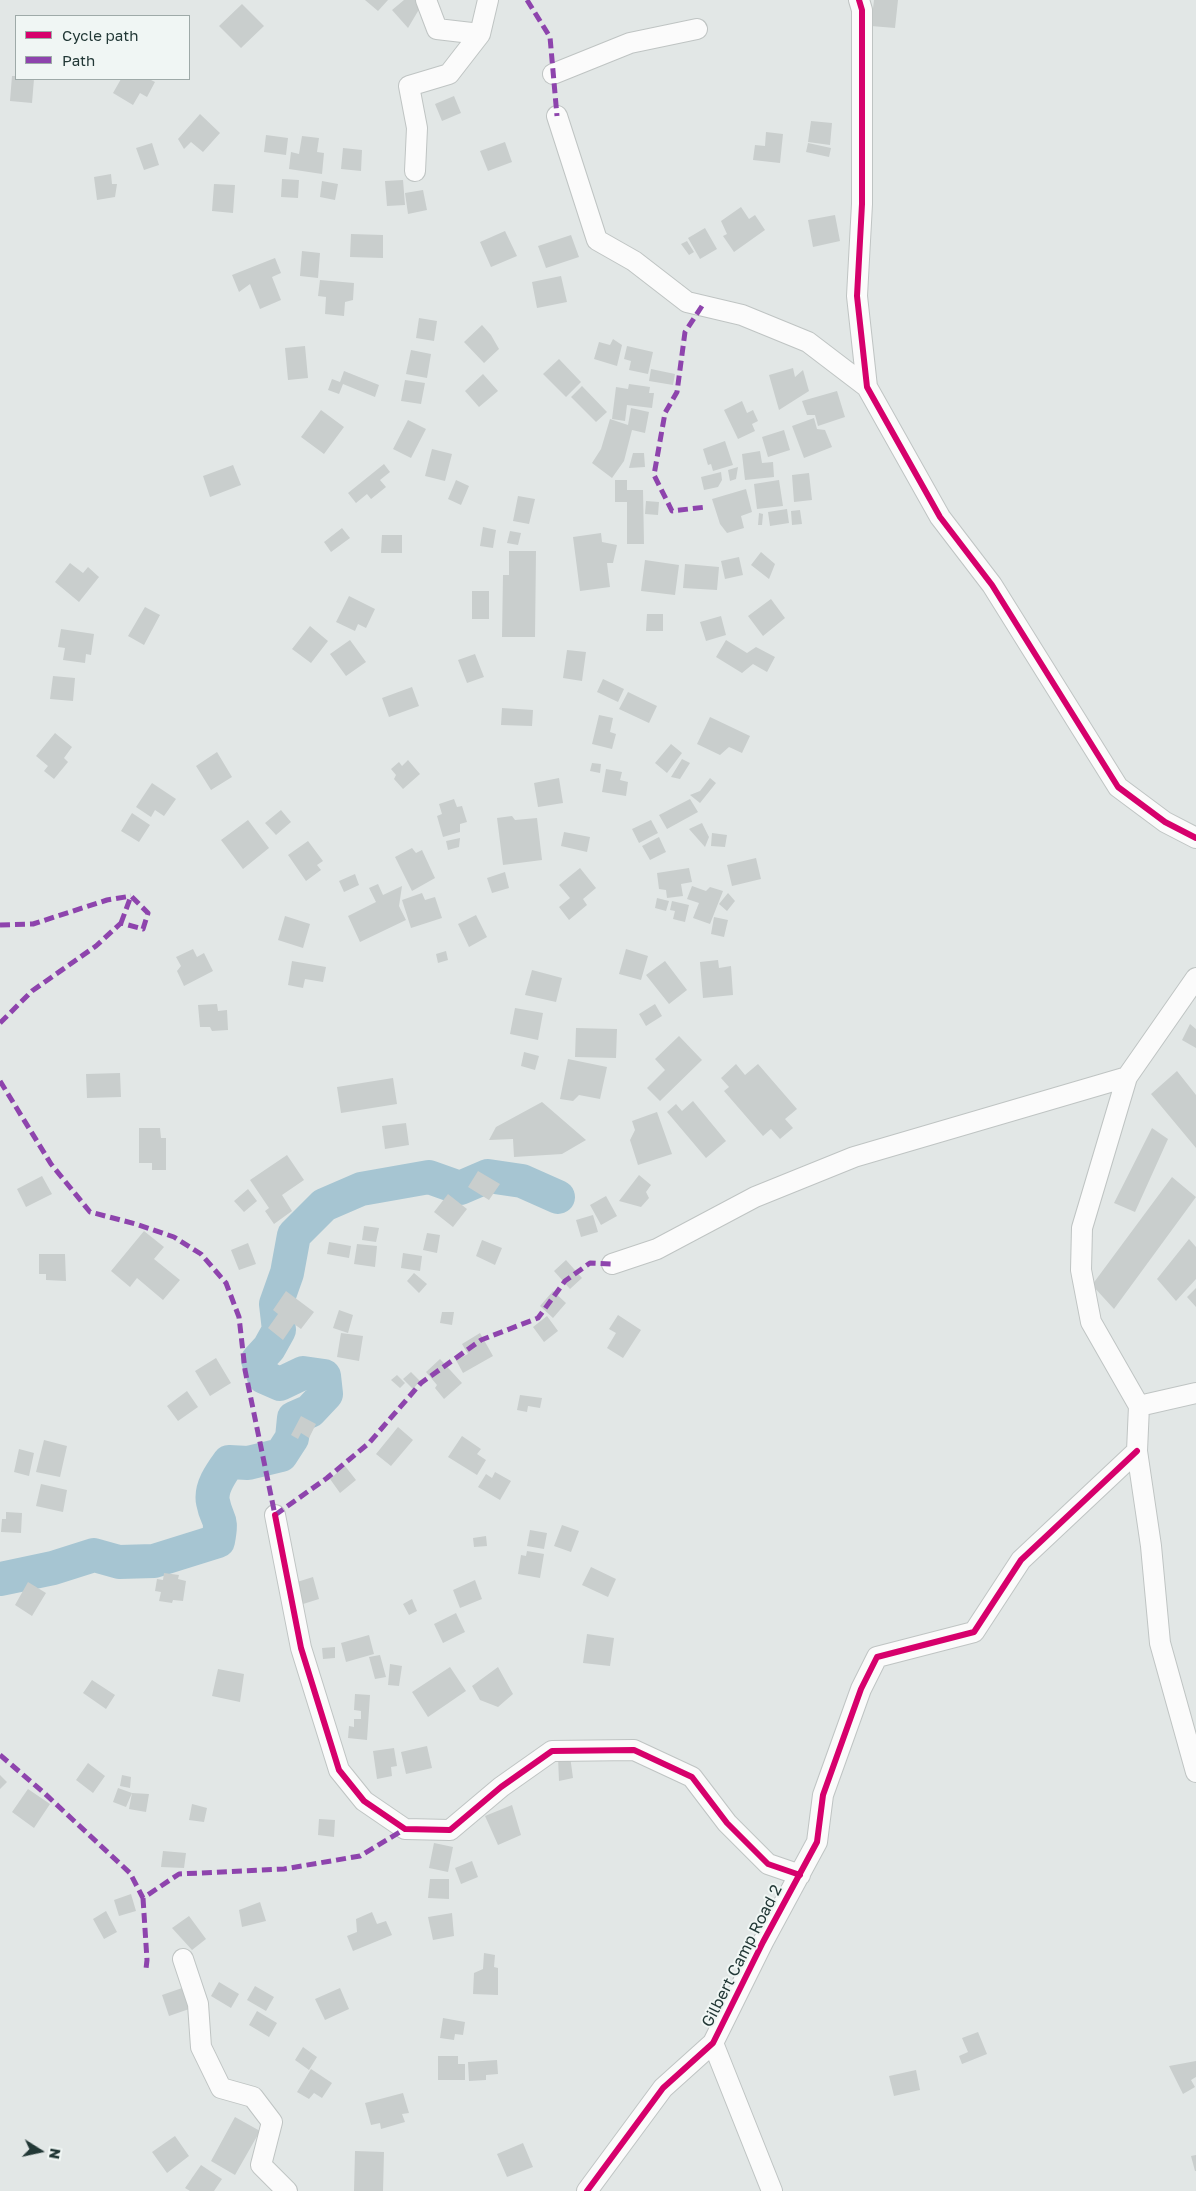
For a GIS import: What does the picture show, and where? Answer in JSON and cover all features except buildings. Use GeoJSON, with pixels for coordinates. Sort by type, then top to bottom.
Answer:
{"type":"FeatureCollection","features":[{"type":"Feature","properties":{"kind":"street"},"geometry":{"type":"LineString","coordinates":[[426,0],[437,29],[480,34]]}},
{"type":"Feature","properties":{"kind":"street"},"geometry":{"type":"LineString","coordinates":[[415,171],[417,128],[410,86],[449,74],[480,34],[488,0]]}},
{"type":"Feature","properties":{"kind":"street"},"geometry":{"type":"LineString","coordinates":[[859,0],[862,10],[862,204],[857,296],[867,387],[940,517],[992,584],[1118,787],[1165,822],[1196,838]]}},
{"type":"Feature","properties":{"kind":"street"},"geometry":{"type":"LineString","coordinates":[[553,74],[630,43],[697,30]]}},
{"type":"Feature","properties":{"kind":"street"},"geometry":{"type":"LineString","coordinates":[[558,116],[597,240],[634,261],[687,302],[742,315],[808,342],[867,387]]}},
{"type":"Feature","properties":{"kind":"street"},"geometry":{"type":"LineString","coordinates":[[1196,978],[1127,1077],[1082,1228],[1081,1270],[1091,1322],[1139,1406],[1137,1451],[1151,1546],[1160,1643],[1196,1772]]}},
{"type":"Feature","properties":{"kind":"street"},"geometry":{"type":"LineString","coordinates":[[612,1264],[657,1249],[755,1197],[854,1157],[1127,1077]]}},
{"type":"Feature","properties":{"kind":"street"},"geometry":{"type":"LineString","coordinates":[[1139,1406],[1196,1393]]}},
{"type":"Feature","properties":{"kind":"street","name":"Gilbert Camp Road 2"},"geometry":{"type":"LineString","coordinates":[[587,2191],[663,2088],[713,2043],[817,1842],[823,1795],[861,1689],[877,1657],[974,1632],[1021,1560],[1137,1451]]}},
{"type":"Feature","properties":{"kind":"street"},"geometry":{"type":"LineString","coordinates":[[275,1515],[301,1648],[340,1770],[364,1801],[405,1829],[450,1830],[501,1787],[552,1751],[634,1750],[692,1777],[727,1824],[768,1864],[800,1875]]}},
{"type":"Feature","properties":{"kind":"street"},"geometry":{"type":"LineString","coordinates":[[183,1959],[198,2004],[201,2047],[221,2088],[253,2097],[272,2122],[261,2165],[286,2191]]}},
{"type":"Feature","properties":{"kind":"street"},"geometry":{"type":"LineString","coordinates":[[713,2043],[772,2191]]}},
{"type":"Feature","properties":{"kind":"waterway"},"geometry":{"type":"LineString","coordinates":[[0,1579],[53,1568],[94,1555],[119,1562],[154,1561],[218,1541],[220,1523],[212,1497],[217,1481],[229,1462],[248,1463],[281,1455],[292,1438],[294,1418],[310,1411],[326,1394],[324,1376],[303,1373],[280,1384],[264,1377],[258,1360],[269,1348],[279,1330],[276,1304],[287,1273],[294,1235],[324,1205],[361,1189],[429,1177],[460,1188],[488,1176],[522,1181],[558,1197]]}},
{"type":"Feature","properties":{"kind":"marked path"},"geometry":{"type":"LineString","coordinates":[[527,0],[550,37],[557,116]]}},
{"type":"Feature","properties":{"kind":"marked path"},"geometry":{"type":"LineString","coordinates":[[702,306],[685,332],[677,392],[665,413],[654,475],[672,511],[706,507]]}},
{"type":"Feature","properties":{"kind":"marked path"},"geometry":{"type":"LineString","coordinates":[[0,925],[33,924],[107,900],[131,896]]}},
{"type":"Feature","properties":{"kind":"marked path"},"geometry":{"type":"LineString","coordinates":[[0,1023],[32,991],[96,946],[121,923],[143,929],[148,913],[131,896],[121,923]]}},
{"type":"Feature","properties":{"kind":"marked path"},"geometry":{"type":"LineString","coordinates":[[0,1081],[51,1164],[90,1212],[136,1224],[174,1237],[201,1254],[226,1283],[239,1317],[245,1370],[275,1515],[327,1478],[369,1443],[421,1383],[481,1340],[538,1318],[565,1281],[590,1263],[612,1264]]}},
{"type":"Feature","properties":{"kind":"marked path"},"geometry":{"type":"LineString","coordinates":[[0,1755],[42,1791],[130,1873],[143,1898],[179,1874],[284,1869],[360,1856],[405,1829]]}},
{"type":"Feature","properties":{"kind":"marked path"},"geometry":{"type":"LineString","coordinates":[[143,1898],[146,1969]]}},
{"type":"Feature","properties":{"kind":"cycle path"},"geometry":{"type":"LineString","coordinates":[[859,0],[862,10],[862,204],[857,296],[867,387],[940,517],[992,585],[1118,787],[1165,822],[1196,838]]}},
{"type":"Feature","properties":{"kind":"cycle path"},"geometry":{"type":"LineString","coordinates":[[587,2191],[663,2088],[713,2043],[763,1942],[817,1842],[823,1795],[861,1689],[877,1657],[974,1632],[1021,1560],[1137,1451]]}},
{"type":"Feature","properties":{"kind":"cycle path"},"geometry":{"type":"LineString","coordinates":[[275,1515],[301,1648],[339,1770],[364,1801],[405,1829],[450,1830],[501,1787],[552,1751],[634,1750],[692,1777],[727,1823],[768,1864],[800,1875]]}}]}
